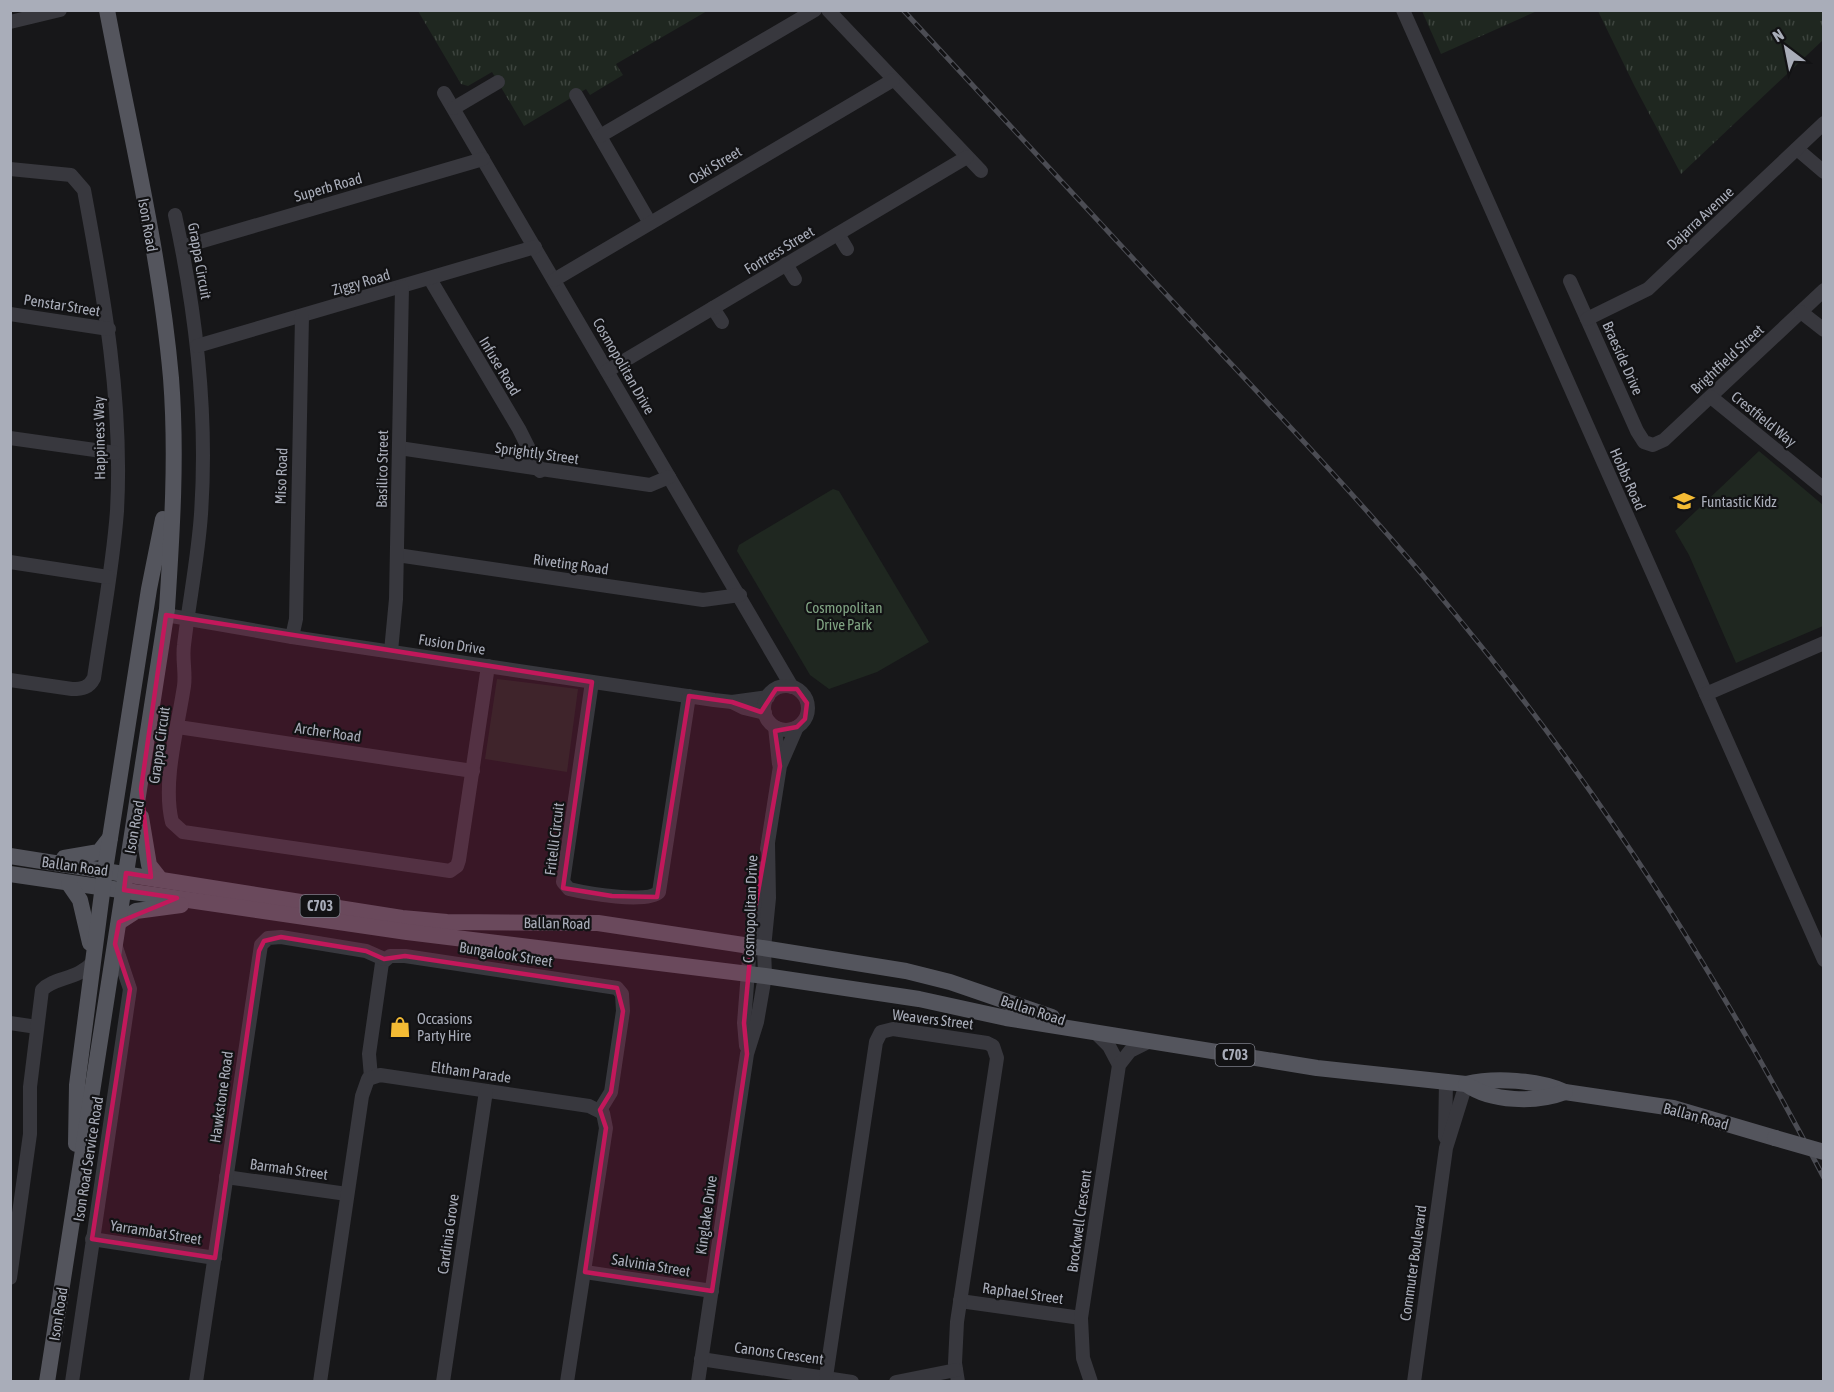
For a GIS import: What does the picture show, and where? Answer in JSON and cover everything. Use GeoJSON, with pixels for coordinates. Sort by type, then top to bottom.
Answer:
{"type":"FeatureCollection","features":[{"type":"Feature","properties":{"kind":"main road","name":"Ison Road"},"geometry":{"type":"LineString","coordinates":[[47,1382],[141,789],[166,615],[173,501],[171,379],[160,293],[107,10]]}},
{"type":"Feature","properties":{"kind":"main road","name":"Ison Road"},"geometry":{"type":"LineString","coordinates":[[75,1211],[77,1085],[105,870],[143,625],[160,536],[172,442]]}},
{"type":"Feature","properties":{"kind":"main road"},"geometry":{"type":"LineString","coordinates":[[143,625],[152,616],[166,615]]}},
{"type":"Feature","properties":{"kind":"main road"},"geometry":{"type":"LineString","coordinates":[[141,789],[141,817],[149,866],[160,879]]}},
{"type":"Feature","properties":{"kind":"main road"},"geometry":{"type":"LineString","coordinates":[[40,860],[93,854],[104,849],[110,838]]}},
{"type":"Feature","properties":{"kind":"main road","name":"Ballan Road"},"geometry":{"type":"LineString","coordinates":[[10,856],[105,870],[125,882],[206,903],[430,935],[757,975],[919,999],[1095,1032],[1317,1068],[1466,1084],[1479,1094],[1546,1099],[1565,1092],[1673,1108],[1824,1152]]}},
{"type":"Feature","properties":{"kind":"main road","name":"Ballan Road"},"geometry":{"type":"LineString","coordinates":[[11,874],[103,888],[125,882],[160,879],[226,892],[402,918],[447,922],[598,923],[928,976],[1095,1032]]}},
{"type":"Feature","properties":{"kind":"main road"},"geometry":{"type":"LineString","coordinates":[[69,884],[77,893],[84,912],[93,962]]}},
{"type":"Feature","properties":{"kind":"main road"},"geometry":{"type":"LineString","coordinates":[[119,922],[136,911],[206,903]]}},
{"type":"Feature","properties":{"kind":"street"},"geometry":{"type":"LineString","coordinates":[[10,22],[60,10]]}},
{"type":"Feature","properties":{"kind":"street"},"geometry":{"type":"LineString","coordinates":[[600,136],[815,10]]}},
{"type":"Feature","properties":{"kind":"street"},"geometry":{"type":"LineString","coordinates":[[828,10],[981,171]]}},
{"type":"Feature","properties":{"kind":"street","name":"Hobbs Road"},"geometry":{"type":"LineString","coordinates":[[1403,10],[1824,960]]}},
{"type":"Feature","properties":{"kind":"street","name":"Oski Street"},"geometry":{"type":"LineString","coordinates":[[554,280],[893,80]]}},
{"type":"Feature","properties":{"kind":"street"},"geometry":{"type":"LineString","coordinates":[[454,108],[498,82]]}},
{"type":"Feature","properties":{"kind":"street","name":"Cosmopolitan Drive"},"geometry":{"type":"LineString","coordinates":[[444,93],[792,687]]}},
{"type":"Feature","properties":{"kind":"street"},"geometry":{"type":"LineString","coordinates":[[576,95],[650,223]]}},
{"type":"Feature","properties":{"kind":"street","name":"Dajarra Avenue"},"geometry":{"type":"LineString","coordinates":[[1587,319],[1648,289],[1824,123]]}},
{"type":"Feature","properties":{"kind":"street"},"geometry":{"type":"LineString","coordinates":[[1797,149],[1824,172]]}},
{"type":"Feature","properties":{"kind":"street","name":"Fortress Street"},"geometry":{"type":"LineString","coordinates":[[607,371],[967,157]]}},
{"type":"Feature","properties":{"kind":"street","name":"Superb Road"},"geometry":{"type":"LineString","coordinates":[[182,248],[483,159]]}},
{"type":"Feature","properties":{"kind":"street","name":"Happiness Way"},"geometry":{"type":"LineString","coordinates":[[10,169],[71,176],[84,190],[110,329],[117,511],[92,683],[81,689],[72,689],[10,680]]}},
{"type":"Feature","properties":{"kind":"street","name":"Grappa Circuit"},"geometry":{"type":"LineString","coordinates":[[175,215],[197,346],[202,442],[201,514],[184,647],[184,682],[169,787],[169,809],[172,822],[183,832],[446,871],[457,866],[488,666]]}},
{"type":"Feature","properties":{"kind":"street"},"geometry":{"type":"LineString","coordinates":[[838,234],[847,249]]}},
{"type":"Feature","properties":{"kind":"street","name":"Ziggy Road"},"geometry":{"type":"LineString","coordinates":[[197,346],[535,247]]}},
{"type":"Feature","properties":{"kind":"street"},"geometry":{"type":"LineString","coordinates":[[786,264],[795,279]]}},
{"type":"Feature","properties":{"kind":"street","name":"Infuse Road"},"geometry":{"type":"LineString","coordinates":[[430,279],[519,429],[540,471]]}},
{"type":"Feature","properties":{"kind":"street","name":"Braeside Drive"},"geometry":{"type":"LineString","coordinates":[[1570,281],[1637,431],[1648,445]]}},
{"type":"Feature","properties":{"kind":"street","name":"Basilico Street"},"geometry":{"type":"LineString","coordinates":[[391,651],[395,626],[402,287]]}},
{"type":"Feature","properties":{"kind":"street","name":"Brightfield Street"},"geometry":{"type":"LineString","coordinates":[[1648,445],[1656,445],[1664,440],[1824,290]]}},
{"type":"Feature","properties":{"kind":"street"},"geometry":{"type":"LineString","coordinates":[[713,308],[722,322]]}},
{"type":"Feature","properties":{"kind":"street"},"geometry":{"type":"LineString","coordinates":[[1801,312],[1824,330]]}},
{"type":"Feature","properties":{"kind":"street","name":"Penstar Street"},"geometry":{"type":"LineString","coordinates":[[10,314],[110,329]]}},
{"type":"Feature","properties":{"kind":"street","name":"Miso Road"},"geometry":{"type":"LineString","coordinates":[[292,637],[296,619],[302,316]]}},
{"type":"Feature","properties":{"kind":"street","name":"Crestfield Way"},"geometry":{"type":"LineString","coordinates":[[1711,397],[1824,489]]}},
{"type":"Feature","properties":{"kind":"street"},"geometry":{"type":"LineString","coordinates":[[10,438],[116,453]]}},
{"type":"Feature","properties":{"kind":"street","name":"Sprightly Street"},"geometry":{"type":"LineString","coordinates":[[399,448],[540,471],[650,484],[669,477]]}},
{"type":"Feature","properties":{"kind":"street","name":"Riveting Road"},"geometry":{"type":"LineString","coordinates":[[397,555],[704,600],[740,595]]}},
{"type":"Feature","properties":{"kind":"street"},"geometry":{"type":"LineString","coordinates":[[10,562],[108,577]]}},
{"type":"Feature","properties":{"kind":"street","name":"Fusion Drive"},"geometry":{"type":"LineString","coordinates":[[166,615],[292,637],[732,702],[744,708],[765,713]]}},
{"type":"Feature","properties":{"kind":"street"},"geometry":{"type":"LineString","coordinates":[[1706,694],[1824,643]]}},
{"type":"Feature","properties":{"kind":"street","name":"Cosmopolitan Drive"},"geometry":{"type":"LineString","coordinates":[[772,693],[773,657]]}},
{"type":"Feature","properties":{"kind":"street","name":"Fritelli Circuit"},"geometry":{"type":"LineString","coordinates":[[592,682],[563,882],[569,889],[612,896],[652,897],[659,892],[689,696]]}},
{"type":"Feature","properties":{"kind":"street"},"geometry":{"type":"LineString","coordinates":[[792,687],[802,693],[807,703],[805,719],[797,727],[786,730],[775,727],[765,713],[772,693],[792,687]]}},
{"type":"Feature","properties":{"kind":"street","name":"Fusion Drive"},"geometry":{"type":"LineString","coordinates":[[732,702],[772,693]]}},
{"type":"Feature","properties":{"kind":"street","name":"Archer Road"},"geometry":{"type":"LineString","coordinates":[[177,727],[473,771]]}},
{"type":"Feature","properties":{"kind":"street","name":"Cosmopolitan Drive"},"geometry":{"type":"LineString","coordinates":[[775,727],[780,766]]}},
{"type":"Feature","properties":{"kind":"street","name":"Cosmopolitan Drive"},"geometry":{"type":"LineString","coordinates":[[757,975],[754,915],[780,766],[797,727]]}},
{"type":"Feature","properties":{"kind":"street","name":"Cosmopolitan Drive"},"geometry":{"type":"LineString","coordinates":[[757,947],[769,898],[768,843]]}},
{"type":"Feature","properties":{"kind":"street","name":"Hawkstone Road"},"geometry":{"type":"LineString","coordinates":[[196,1382],[259,951],[264,940],[281,937],[366,951],[384,959]]}},
{"type":"Feature","properties":{"kind":"street","name":"Ison Road Service Road"},"geometry":{"type":"LineString","coordinates":[[72,1382],[130,989],[115,944]]}},
{"type":"Feature","properties":{"kind":"street","name":"Bungalook Street"},"geometry":{"type":"LineString","coordinates":[[384,959],[390,956],[405,956],[617,988],[622,994],[623,1011],[610,1092],[600,1110]]}},
{"type":"Feature","properties":{"kind":"street"},"geometry":{"type":"LineString","coordinates":[[320,1382],[362,1096],[365,1083],[371,1077],[369,1054],[380,970],[384,959]]}},
{"type":"Feature","properties":{"kind":"street"},"geometry":{"type":"LineString","coordinates":[[10,1278],[30,1134],[30,1087],[42,990],[46,986],[80,974],[93,962]]}},
{"type":"Feature","properties":{"kind":"street","name":"Kinglake Drive"},"geometry":{"type":"LineString","coordinates":[[698,1382],[747,1054],[757,1022],[757,975]]}},
{"type":"Feature","properties":{"kind":"street"},"geometry":{"type":"LineString","coordinates":[[10,1023],[37,1027]]}},
{"type":"Feature","properties":{"kind":"street","name":"Weavers Street"},"geometry":{"type":"LineString","coordinates":[[826,1377],[876,1042],[878,1035],[886,1029],[978,1041],[993,1047],[996,1052],[960,1301],[955,1344],[957,1376]]}},
{"type":"Feature","properties":{"kind":"street"},"geometry":{"type":"LineString","coordinates":[[1095,1032],[1109,1046],[1119,1065],[1130,1051],[1150,1041]]}},
{"type":"Feature","properties":{"kind":"street","name":"Brockwell Crescent"},"geometry":{"type":"LineString","coordinates":[[1091,1382],[1083,1358],[1081,1318],[1119,1065]]}},
{"type":"Feature","properties":{"kind":"street","name":"Eltham Parade"},"geometry":{"type":"LineString","coordinates":[[371,1077],[380,1075],[600,1110]]}},
{"type":"Feature","properties":{"kind":"street","name":"Commuter Boulevard"},"geometry":{"type":"LineString","coordinates":[[1414,1382],[1446,1148],[1446,1082]]}},
{"type":"Feature","properties":{"kind":"street","name":"Commuter Boulevard"},"geometry":{"type":"LineString","coordinates":[[1446,1148],[1466,1084]]}},
{"type":"Feature","properties":{"kind":"street","name":"Cardinia Grove"},"geometry":{"type":"LineString","coordinates":[[443,1382],[486,1091]]}},
{"type":"Feature","properties":{"kind":"street"},"geometry":{"type":"LineString","coordinates":[[567,1382],[606,1128],[605,1118],[600,1110]]}},
{"type":"Feature","properties":{"kind":"street","name":"Barmah Street"},"geometry":{"type":"LineString","coordinates":[[226,1177],[347,1194]]}},
{"type":"Feature","properties":{"kind":"street","name":"Yarrambat Street"},"geometry":{"type":"LineString","coordinates":[[92,1239],[214,1258]]}},
{"type":"Feature","properties":{"kind":"street","name":"Salvinia Street"},"geometry":{"type":"LineString","coordinates":[[585,1272],[712,1291]]}},
{"type":"Feature","properties":{"kind":"street","name":"Raphael Street"},"geometry":{"type":"LineString","coordinates":[[960,1301],[1081,1318]]}},
{"type":"Feature","properties":{"kind":"street","name":"Canons Crescent"},"geometry":{"type":"LineString","coordinates":[[701,1359],[852,1382]]}},
{"type":"Feature","properties":{"kind":"street"},"geometry":{"type":"LineString","coordinates":[[896,1382],[957,1376]]}},
{"type":"Feature","properties":{"kind":"highlighted area"},"geometry":{"type":"Polygon","coordinates":[[[166,615],[592,682],[563,888],[612,896],[657,897],[689,696],[732,702],[761,712],[776,689],[797,689],[807,703],[805,719],[797,727],[775,731],[780,766],[754,915],[744,1023],[747,1054],[712,1291],[585,1272],[606,1128],[600,1110],[611,1092],[623,1011],[617,988],[405,956],[384,959],[366,951],[281,937],[264,941],[259,951],[215,1258],[92,1239],[130,989],[115,944],[119,922],[177,898],[124,890],[126,873],[151,877],[141,789],[166,615]]]}},
{"type":"Feature","properties":{"kind":"green space"},"geometry":{"type":"Polygon","coordinates":[[[418,11],[707,11],[616,64],[623,75],[590,95],[586,89],[524,126],[492,72],[468,86],[461,84],[418,11]]]}},
{"type":"Feature","properties":{"kind":"green space"},"geometry":{"type":"Polygon","coordinates":[[[1422,11],[1537,11],[1441,54],[1422,11]]]}},
{"type":"Feature","properties":{"kind":"green space"},"geometry":{"type":"Polygon","coordinates":[[[1598,11],[1823,11],[1823,40],[1681,174],[1598,11]]]}},
{"type":"Feature","properties":{"kind":"green space"},"geometry":{"type":"Polygon","coordinates":[[[1759,451],[1823,505],[1823,626],[1736,663],[1689,555],[1675,531],[1759,451]]]}},
{"type":"Feature","properties":{"kind":"green space","name":"Cosmopolitan Drive Park"},"geometry":{"type":"Polygon","coordinates":[[[833,489],[839,491],[929,642],[877,672],[829,689],[810,675],[737,551],[739,545],[833,489]]]}},
{"type":"Feature","properties":{"kind":"green space"},"geometry":{"type":"Polygon","coordinates":[[[497,679],[578,689],[567,772],[485,759],[497,679]]]}},
{"type":"Feature","properties":{"kind":"railway"},"geometry":{"type":"LineString","coordinates":[[903,10],[1358,501],[1508,680],[1608,816],[1700,958],[1743,1030],[1824,1178]]}},
{"type":"Feature","properties":{"kind":"place","name":"Funtastic Kidz"},"geometry":{"type":"Point","coordinates":[1684,501]}},
{"type":"Feature","properties":{"kind":"place","name":"Occasions Party Hire"},"geometry":{"type":"Point","coordinates":[400,1027]}}]}
